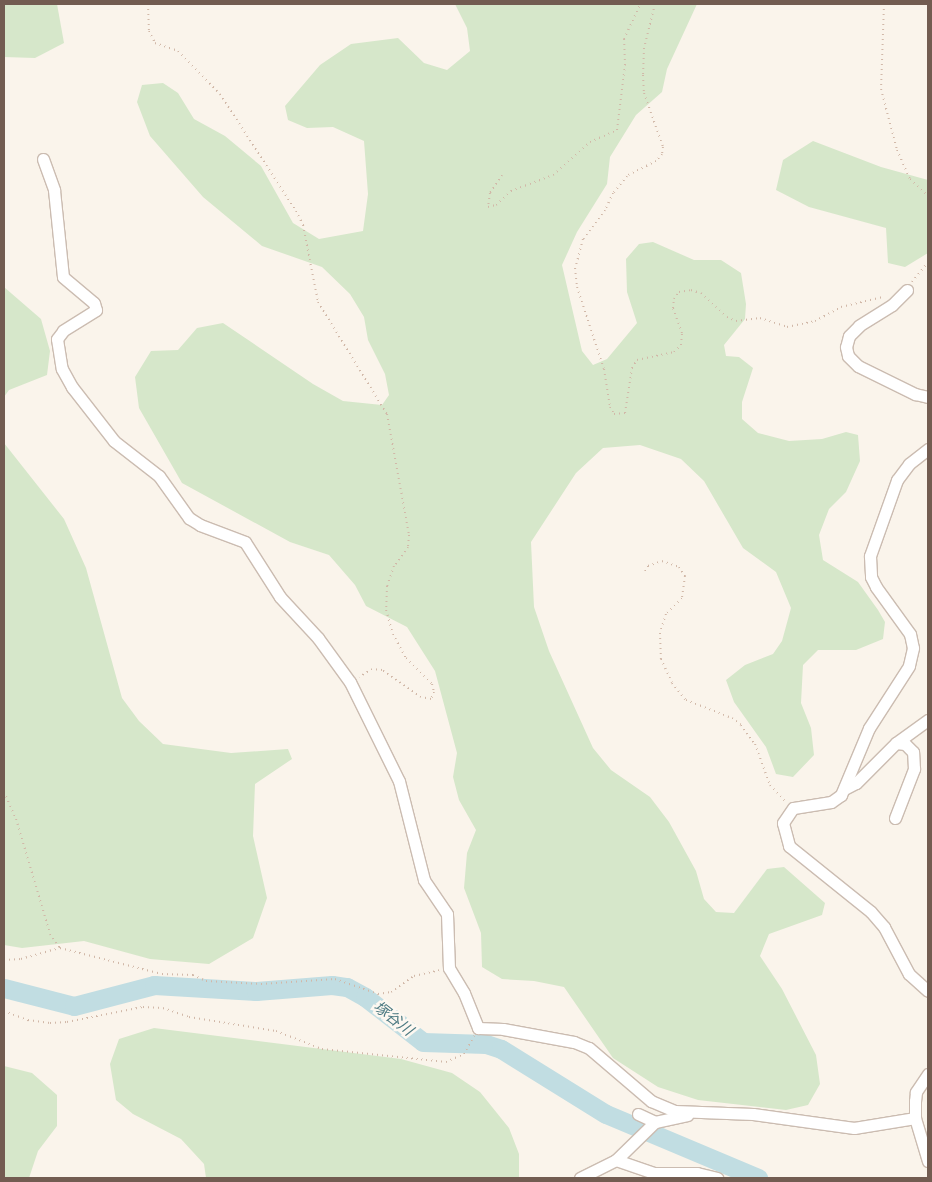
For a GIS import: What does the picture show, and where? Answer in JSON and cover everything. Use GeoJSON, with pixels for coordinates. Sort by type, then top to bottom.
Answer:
{"type":"FeatureCollection","features":[{"type":"Feature","properties":{"kind":"street"},"geometry":{"type":"LineString","coordinates":[[43,159],[54,190],[62,277],[94,303],[96,310],[62,331],[57,339],[57,355],[72,387],[114,441],[159,476],[190,518],[200,525],[245,542],[280,597],[318,638],[350,682],[399,781],[424,880],[447,914],[449,968],[464,993],[478,1028],[503,1029],[574,1042],[588,1048],[661,1107],[692,1112],[753,1114],[854,1128],[915,1118]]}},
{"type":"Feature","properties":{"kind":"street"},"geometry":{"type":"LineString","coordinates":[[907,290],[892,305],[859,326],[849,336],[846,347],[848,356],[858,366],[928,397]]}},
{"type":"Feature","properties":{"kind":"street"},"geometry":{"type":"LineString","coordinates":[[844,789],[869,728],[909,666],[913,648],[910,634],[874,582],[870,556],[897,480],[909,464],[928,449]]}},
{"type":"Feature","properties":{"kind":"street"},"geometry":{"type":"LineString","coordinates":[[928,720],[896,743],[856,783],[844,789],[831,802],[792,808],[782,823],[789,846],[871,912],[884,927],[909,974],[928,991]]}},
{"type":"Feature","properties":{"kind":"street"},"geometry":{"type":"LineString","coordinates":[[895,818],[914,769],[913,752],[905,744],[896,743]]}},
{"type":"Feature","properties":{"kind":"street"},"geometry":{"type":"LineString","coordinates":[[928,1074],[916,1092],[915,1118],[928,1161]]}},
{"type":"Feature","properties":{"kind":"street"},"geometry":{"type":"LineString","coordinates":[[580,1178],[616,1160],[647,1128],[684,1117],[692,1112]]}},
{"type":"Feature","properties":{"kind":"street"},"geometry":{"type":"LineString","coordinates":[[638,1114],[647,1128]]}},
{"type":"Feature","properties":{"kind":"street"},"geometry":{"type":"LineString","coordinates":[[616,1160],[654,1173],[697,1173],[717,1178]]}},
{"type":"Feature","properties":{"kind":"path"},"geometry":{"type":"LineString","coordinates":[[148,4],[149,31],[156,43],[178,50],[220,94],[296,211],[303,225],[318,302],[387,414],[409,535],[408,547],[394,566],[387,586],[386,610],[397,642],[412,664],[432,684],[434,692],[431,699],[420,697],[382,670],[372,669],[350,682]]}},
{"type":"Feature","properties":{"kind":"path"},"geometry":{"type":"LineString","coordinates":[[502,175],[490,193],[488,207],[496,205],[511,191],[553,175],[590,142],[617,130],[624,64],[624,39],[640,4]]}},
{"type":"Feature","properties":{"kind":"path"},"geometry":{"type":"LineString","coordinates":[[655,4],[644,48],[643,75],[644,94],[663,147],[662,154],[656,161],[627,176],[613,193],[605,210],[583,239],[575,268],[577,286],[604,370],[610,407],[614,414],[625,413],[632,368],[638,360],[674,352],[681,345],[682,333],[673,308],[674,299],[679,292],[691,290],[701,293],[727,317],[736,321],[760,318],[787,326],[814,321],[841,307],[907,290],[928,262]]}},
{"type":"Feature","properties":{"kind":"path"},"geometry":{"type":"LineString","coordinates":[[884,4],[881,89],[897,150],[910,179],[928,196]]}},
{"type":"Feature","properties":{"kind":"path"},"geometry":{"type":"LineString","coordinates":[[645,571],[648,566],[662,561],[679,567],[685,576],[682,598],[666,614],[660,632],[661,659],[672,683],[686,700],[732,718],[741,725],[755,744],[770,785],[792,808]]}},
{"type":"Feature","properties":{"kind":"path"},"geometry":{"type":"LineString","coordinates":[[4,792],[16,819],[50,934],[60,948]]}},
{"type":"Feature","properties":{"kind":"path"},"geometry":{"type":"LineString","coordinates":[[4,960],[21,960],[60,948],[162,974],[193,975],[206,981],[261,984],[335,979],[378,994],[391,992],[414,976],[449,968]]}},
{"type":"Feature","properties":{"kind":"path"},"geometry":{"type":"LineString","coordinates":[[4,1011],[28,1020],[50,1023],[142,1007],[163,1008],[189,1017],[276,1031],[322,1049],[446,1062],[464,1054],[473,1037]]}},
{"type":"Feature","properties":{"kind":"green space"},"geometry":{"type":"Polygon","coordinates":[[[4,4],[57,4],[64,43],[35,58],[4,57],[4,4]]]}},
{"type":"Feature","properties":{"kind":"green space"},"geometry":{"type":"Polygon","coordinates":[[[455,4],[697,4],[667,69],[662,92],[636,115],[610,157],[607,184],[577,232],[562,265],[582,351],[593,365],[607,359],[637,323],[627,292],[626,259],[639,244],[653,242],[694,260],[721,260],[741,273],[746,304],[745,319],[724,345],[726,356],[739,357],[753,368],[742,402],[742,419],[758,433],[789,441],[822,439],[846,432],[858,435],[860,461],[846,492],[829,509],[819,535],[823,560],[858,582],[878,610],[885,622],[883,639],[856,650],[818,650],[803,665],[801,703],[811,728],[814,755],[793,777],[776,774],[766,747],[734,702],[726,680],[745,665],[773,654],[782,641],[791,608],[776,572],[743,548],[704,481],[681,459],[640,445],[603,448],[576,473],[531,542],[534,607],[549,651],[593,748],[611,770],[650,797],[669,822],[696,871],[704,899],[716,912],[734,913],[767,869],[784,867],[825,903],[822,915],[769,934],[760,956],[782,989],[816,1055],[820,1084],[808,1105],[786,1110],[698,1100],[658,1087],[613,1058],[564,987],[534,981],[502,979],[482,967],[481,933],[464,888],[467,853],[476,830],[459,800],[453,777],[457,753],[435,671],[407,627],[366,606],[355,585],[329,555],[290,542],[182,483],[139,408],[135,377],[151,351],[178,350],[197,328],[223,323],[313,384],[343,401],[382,405],[389,395],[385,374],[368,340],[364,317],[350,294],[322,267],[262,246],[203,197],[150,136],[137,102],[142,85],[163,83],[178,93],[194,119],[225,136],[261,166],[293,223],[319,239],[363,231],[368,194],[364,141],[333,127],[307,128],[288,120],[285,106],[320,65],[351,44],[398,38],[424,63],[447,70],[470,51],[467,28],[455,4]]]}},
{"type":"Feature","properties":{"kind":"green space"},"geometry":{"type":"Polygon","coordinates":[[[813,141],[881,167],[928,180],[928,253],[905,267],[888,263],[886,228],[809,207],[776,190],[783,160],[813,141]]]}},
{"type":"Feature","properties":{"kind":"green space"},"geometry":{"type":"Polygon","coordinates":[[[4,287],[41,319],[50,351],[47,375],[9,390],[4,397],[4,287]]]}},
{"type":"Feature","properties":{"kind":"green space"},"geometry":{"type":"Polygon","coordinates":[[[4,443],[64,519],[86,568],[122,698],[139,721],[163,744],[231,753],[288,749],[292,759],[255,784],[253,836],[267,898],[253,938],[209,964],[150,959],[84,941],[22,948],[4,945],[4,443]]]}},
{"type":"Feature","properties":{"kind":"green space"},"geometry":{"type":"Polygon","coordinates":[[[154,1028],[401,1059],[452,1073],[480,1092],[509,1128],[519,1154],[519,1178],[206,1178],[204,1164],[181,1139],[133,1114],[116,1100],[110,1064],[119,1039],[154,1028]]]}},
{"type":"Feature","properties":{"kind":"green space"},"geometry":{"type":"Polygon","coordinates":[[[4,1066],[32,1073],[57,1095],[57,1126],[38,1151],[29,1178],[4,1178],[4,1066]]]}},
{"type":"Feature","properties":{"kind":"waterway","name":"塚谷川"},"geometry":{"type":"LineString","coordinates":[[4,988],[74,1006],[154,985],[256,991],[332,985],[347,987],[365,997],[423,1042],[486,1044],[501,1049],[606,1114],[758,1178]]}}]}
